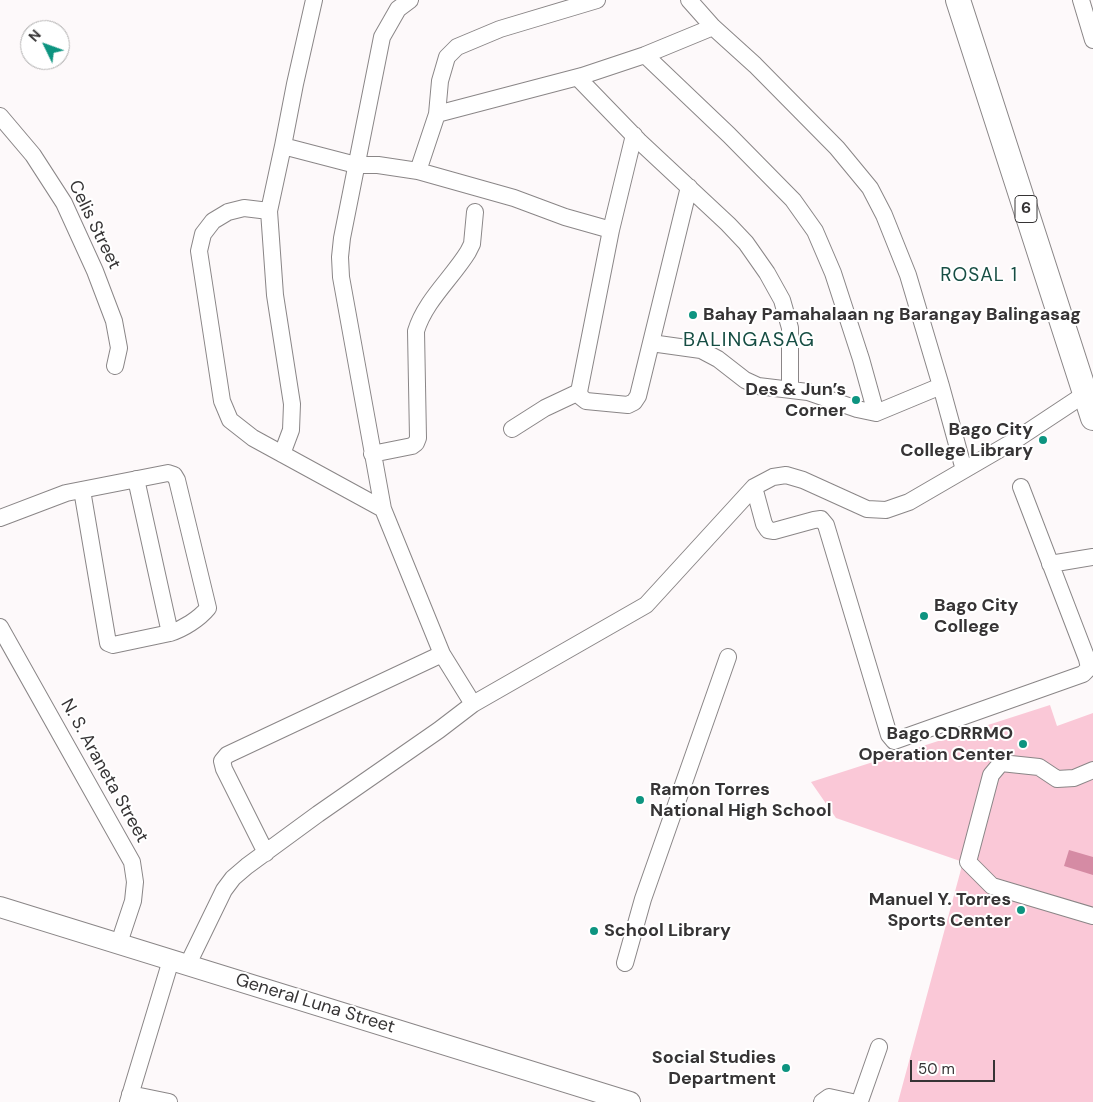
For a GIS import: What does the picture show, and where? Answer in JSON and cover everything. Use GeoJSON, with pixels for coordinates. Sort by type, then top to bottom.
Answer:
{"type":"FeatureCollection","features":[{"type":"Feature","properties":{"kind":"highway","name":"6"},"geometry":{"type":"LineString","coordinates":[[958,0],[1089,390],[1093,418]]}},
{"type":"Feature","properties":{"kind":"main road","name":"General Luna Street"},"geometry":{"type":"LineString","coordinates":[[0,907],[630,1102]]}},
{"type":"Feature","properties":{"kind":"street"},"geometry":{"type":"LineString","coordinates":[[282,454],[291,430],[292,404],[274,295],[269,211],[314,0]]}},
{"type":"Feature","properties":{"kind":"street"},"geometry":{"type":"LineString","coordinates":[[410,0],[398,10],[382,37],[356,165],[340,257],[341,277],[383,509],[442,654],[473,704]]}},
{"type":"Feature","properties":{"kind":"street"},"geometry":{"type":"LineString","coordinates":[[418,171],[437,114],[440,81],[447,57],[457,47],[500,30],[597,0]]}},
{"type":"Feature","properties":{"kind":"street"},"geometry":{"type":"LineString","coordinates":[[689,0],[713,27],[755,65],[837,148],[870,188],[884,216],[908,275],[964,470]]}},
{"type":"Feature","properties":{"kind":"street"},"geometry":{"type":"LineString","coordinates":[[1081,0],[1093,40]]}},
{"type":"Feature","properties":{"kind":"street"},"geometry":{"type":"LineString","coordinates":[[437,114],[578,78],[645,55],[713,27]]}},
{"type":"Feature","properties":{"kind":"street"},"geometry":{"type":"LineString","coordinates":[[645,55],[729,135],[793,200],[815,231],[833,273],[861,359],[876,413]]}},
{"type":"Feature","properties":{"kind":"street"},"geometry":{"type":"LineString","coordinates":[[578,78],[634,135],[728,224],[746,244],[767,273],[782,300],[790,328],[790,390]]}},
{"type":"Feature","properties":{"kind":"street","name":"Celis Street"},"geometry":{"type":"LineString","coordinates":[[0,116],[33,155],[64,203],[95,271],[114,321],[119,348],[116,366]]}},
{"type":"Feature","properties":{"kind":"street"},"geometry":{"type":"LineString","coordinates":[[634,135],[611,230],[579,392],[586,401],[628,405],[634,402],[638,396],[689,187]]}},
{"type":"Feature","properties":{"kind":"street"},"geometry":{"type":"LineString","coordinates":[[283,146],[356,165],[378,165],[418,171],[514,198],[565,217],[611,230]]}},
{"type":"Feature","properties":{"kind":"street"},"geometry":{"type":"LineString","coordinates":[[269,211],[244,208],[228,212],[213,221],[202,234],[199,251],[222,401],[230,420],[253,438],[383,509]]}},
{"type":"Feature","properties":{"kind":"street"},"geometry":{"type":"LineString","coordinates":[[372,454],[416,444],[418,438],[416,331],[419,320],[428,306],[472,244],[475,212]]}},
{"type":"Feature","properties":{"kind":"street"},"geometry":{"type":"LineString","coordinates":[[651,343],[701,350],[718,359],[745,380],[758,386],[770,389],[808,392],[857,409],[876,413],[941,386]]}},
{"type":"Feature","properties":{"kind":"street"},"geometry":{"type":"LineString","coordinates":[[169,1102],[129,1098],[180,962],[233,878],[318,814],[439,730],[473,704],[646,605],[754,487],[773,477],[786,475],[803,480],[867,509],[886,510],[910,502],[1014,441],[1089,390]]}},
{"type":"Feature","properties":{"kind":"street"},"geometry":{"type":"LineString","coordinates":[[512,429],[545,408],[579,392]]}},
{"type":"Feature","properties":{"kind":"street"},"geometry":{"type":"LineString","coordinates":[[0,518],[56,496],[82,490],[168,473],[174,475],[178,480],[208,603],[208,608],[204,613],[177,631],[113,645],[108,643],[82,490]]}},
{"type":"Feature","properties":{"kind":"street"},"geometry":{"type":"LineString","coordinates":[[136,479],[170,633]]}},
{"type":"Feature","properties":{"kind":"street"},"geometry":{"type":"LineString","coordinates":[[754,487],[764,524],[768,530],[821,519],[826,525],[889,735],[894,741],[1083,674],[1089,668],[1088,659],[1021,487]]}},
{"type":"Feature","properties":{"kind":"street"},"geometry":{"type":"LineString","coordinates":[[1050,564],[1093,557]]}},
{"type":"Feature","properties":{"kind":"street","name":"N. S. Araneta Street"},"geometry":{"type":"LineString","coordinates":[[0,627],[132,862],[135,882],[132,901],[119,943]]}},
{"type":"Feature","properties":{"kind":"street"},"geometry":{"type":"LineString","coordinates":[[266,853],[224,769],[222,761],[227,755],[442,654]]}},
{"type":"Feature","properties":{"kind":"street"},"geometry":{"type":"LineString","coordinates":[[625,963],[643,899],[728,656]]}},
{"type":"Feature","properties":{"kind":"street"},"geometry":{"type":"LineString","coordinates":[[1093,770],[1074,778],[1056,779],[1039,767],[1001,763],[991,776],[968,862],[992,886],[1093,916]]}},
{"type":"Feature","properties":{"kind":"street"},"geometry":{"type":"LineString","coordinates":[[856,1102],[860,1100],[879,1047]]}},
{"type":"Feature","properties":{"kind":"street"},"geometry":{"type":"LineString","coordinates":[[822,1102],[828,1097],[852,1102]]}},
{"type":"Feature","properties":{"kind":"shaded area","name":"Manuel Y. Torres Sports Center"},"geometry":{"type":"Polygon","coordinates":[[[1050,705],[1057,726],[1093,713],[1093,1102],[898,1102],[963,862],[836,818],[811,782],[1050,705]]]}},
{"type":"Feature","properties":{"kind":"shaded area"},"geometry":{"type":"Polygon","coordinates":[[[1069,850],[1093,857],[1093,875],[1064,866],[1069,850]]]}},
{"type":"Feature","properties":{"kind":"place","name":"Bahay Pamahalaan ng Barangay Balingasag"},"geometry":{"type":"Point","coordinates":[693,315]}},
{"type":"Feature","properties":{"kind":"place","name":"Des & Jun’s Corner"},"geometry":{"type":"Point","coordinates":[856,400]}},
{"type":"Feature","properties":{"kind":"place","name":"Bago City College Library"},"geometry":{"type":"Point","coordinates":[1043,440]}},
{"type":"Feature","properties":{"kind":"place","name":"Bago City College"},"geometry":{"type":"Point","coordinates":[924,616]}},
{"type":"Feature","properties":{"kind":"place","name":"Bago CDRRMO Operation Center"},"geometry":{"type":"Point","coordinates":[1023,744]}},
{"type":"Feature","properties":{"kind":"place","name":"Ramon Torres National High School"},"geometry":{"type":"Point","coordinates":[640,800]}},
{"type":"Feature","properties":{"kind":"place","name":"Manuel Y. Torres Sports Center"},"geometry":{"type":"Point","coordinates":[1021,910]}},
{"type":"Feature","properties":{"kind":"place","name":"School Library"},"geometry":{"type":"Point","coordinates":[594,931]}},
{"type":"Feature","properties":{"kind":"place","name":"Social Studies Department"},"geometry":{"type":"Point","coordinates":[786,1068]}},
{"type":"Feature","properties":{"kind":"district","name":"ROSAL 1"},"geometry":{"type":"Point","coordinates":[979,276]}},
{"type":"Feature","properties":{"kind":"district","name":"BALINGASAG"},"geometry":{"type":"Point","coordinates":[749,341]}}]}
